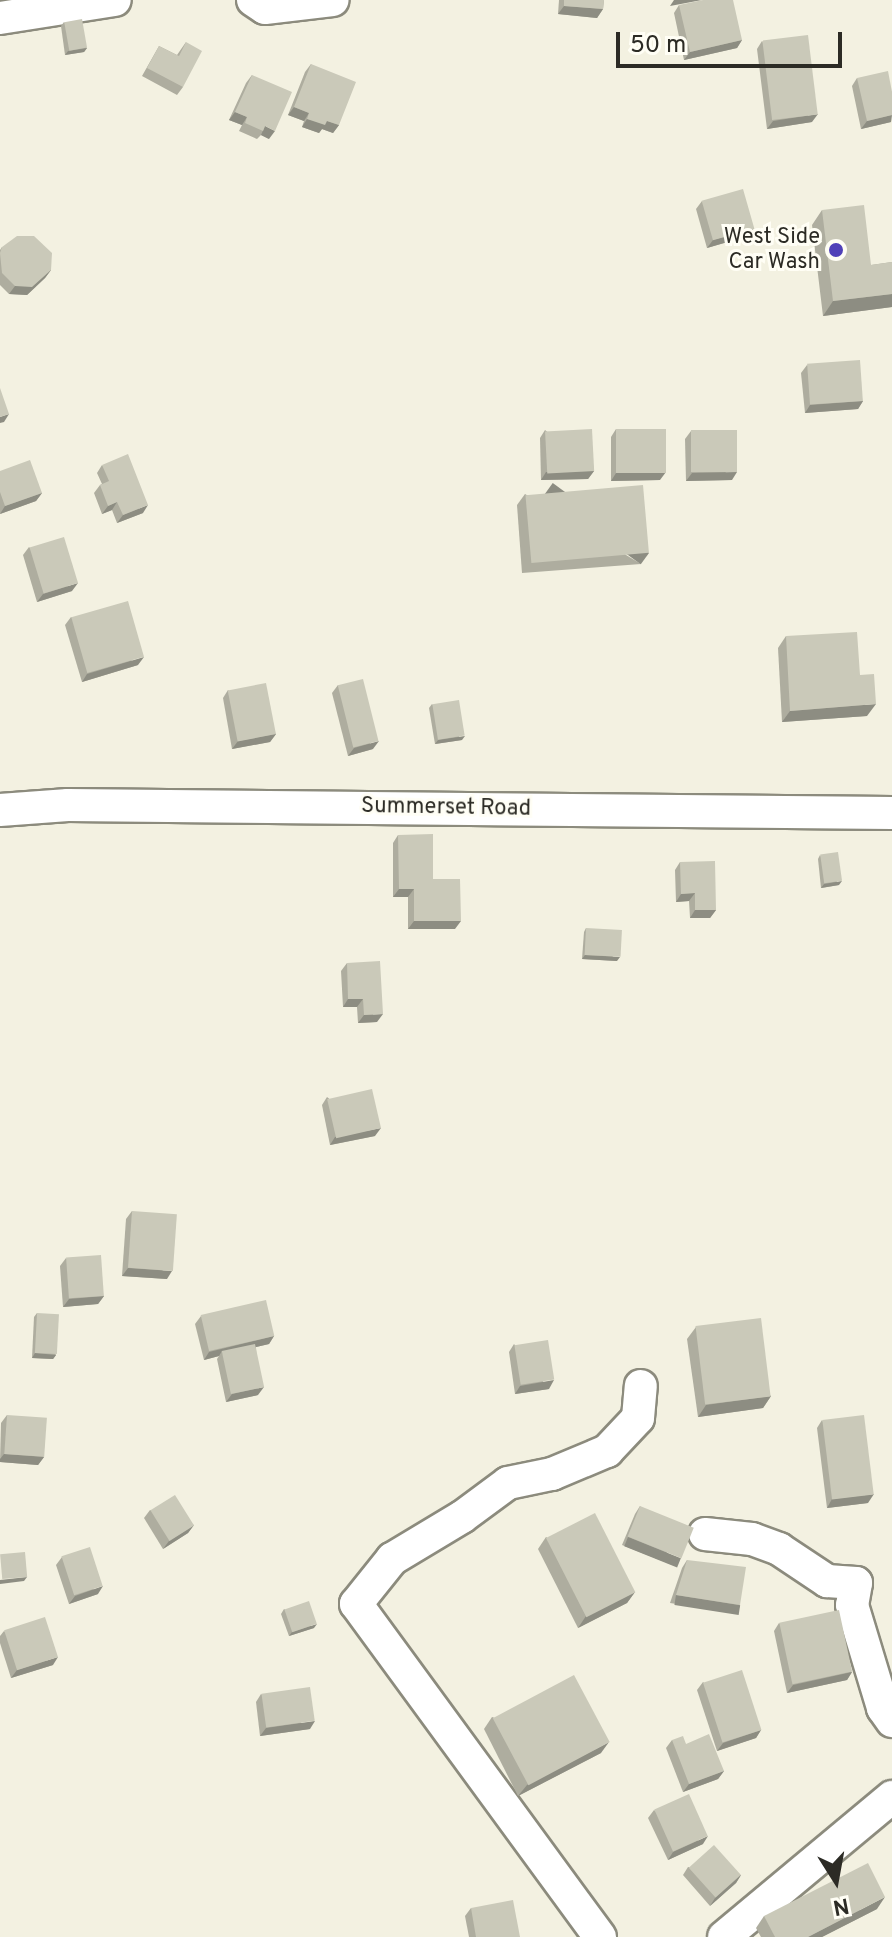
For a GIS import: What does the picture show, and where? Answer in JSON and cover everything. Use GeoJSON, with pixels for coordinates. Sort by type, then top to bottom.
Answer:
{"type":"FeatureCollection","features":[{"type":"Feature","properties":{"kind":"street"},"geometry":{"type":"LineString","coordinates":[[0,18],[115,0]]}},
{"type":"Feature","properties":{"kind":"street"},"geometry":{"type":"LineString","coordinates":[[253,0],[265,8],[333,0]]}},
{"type":"Feature","properties":{"kind":"street","name":"Summerset Road"},"geometry":{"type":"LineString","coordinates":[[0,810],[68,805],[892,813]]}},
{"type":"Feature","properties":{"kind":"street"},"geometry":{"type":"LineString","coordinates":[[600,1937],[356,1604],[392,1559],[462,1517],[508,1483],[552,1474],[607,1451],[638,1418],[641,1386]]}},
{"type":"Feature","properties":{"kind":"street"},"geometry":{"type":"LineString","coordinates":[[705,1534],[752,1539],[779,1549],[827,1581],[856,1583],[852,1605],[858,1628],[883,1708],[892,1721]]}},
{"type":"Feature","properties":{"kind":"street"},"geometry":{"type":"LineString","coordinates":[[724,1937],[892,1797]]}},
{"type":"Feature","properties":{"kind":"building"},"geometry":{"type":"Polygon","coordinates":[[[564,0],[604,0],[603,9],[564,6],[564,0]]]}},
{"type":"Feature","properties":{"kind":"building"},"geometry":{"type":"Polygon","coordinates":[[[703,0],[733,0],[742,40],[690,52],[679,5],[703,0]]]}},
{"type":"Feature","properties":{"kind":"building"},"geometry":{"type":"Polygon","coordinates":[[[82,19],[87,48],[69,51],[64,22],[82,19]]]}},
{"type":"Feature","properties":{"kind":"building"},"geometry":{"type":"Polygon","coordinates":[[[808,35],[818,114],[772,120],[762,41],[808,35]]]}},
{"type":"Feature","properties":{"kind":"building"},"geometry":{"type":"Polygon","coordinates":[[[186,42],[202,51],[183,87],[147,68],[159,46],[179,56],[186,42]]]}},
{"type":"Feature","properties":{"kind":"building"},"geometry":{"type":"Polygon","coordinates":[[[311,64],[356,82],[339,125],[327,121],[325,125],[307,119],[309,113],[294,107],[311,64]]]}},
{"type":"Feature","properties":{"kind":"building"},"geometry":{"type":"Polygon","coordinates":[[[888,71],[892,115],[867,121],[857,78],[888,71]]]}},
{"type":"Feature","properties":{"kind":"building"},"geometry":{"type":"Polygon","coordinates":[[[252,75],[292,92],[275,131],[265,126],[263,131],[245,123],[247,117],[235,112],[252,75]]]}},
{"type":"Feature","properties":{"kind":"building"},"geometry":{"type":"Polygon","coordinates":[[[743,189],[754,228],[713,240],[702,201],[743,189]]]}},
{"type":"Feature","properties":{"kind":"building","name":"West Side Car Wash"},"geometry":{"type":"Polygon","coordinates":[[[864,205],[871,265],[892,262],[892,294],[833,301],[822,210],[864,205]]]}},
{"type":"Feature","properties":{"kind":"building"},"geometry":{"type":"Polygon","coordinates":[[[17,236],[34,236],[52,253],[51,270],[32,287],[15,286],[2,273],[2,247],[17,236]]]}},
{"type":"Feature","properties":{"kind":"building"},"geometry":{"type":"Polygon","coordinates":[[[860,360],[863,401],[810,405],[807,364],[860,360]]]}},
{"type":"Feature","properties":{"kind":"building"},"geometry":{"type":"Polygon","coordinates":[[[0,388],[9,414],[0,417],[0,388]]]}},
{"type":"Feature","properties":{"kind":"building"},"geometry":{"type":"Polygon","coordinates":[[[592,429],[594,471],[547,473],[545,431],[592,429]]]}},
{"type":"Feature","properties":{"kind":"building"},"geometry":{"type":"Polygon","coordinates":[[[616,429],[666,429],[666,473],[616,473],[616,429]]]}},
{"type":"Feature","properties":{"kind":"building"},"geometry":{"type":"Polygon","coordinates":[[[691,430],[737,430],[737,472],[691,472],[691,430]]]}},
{"type":"Feature","properties":{"kind":"building"},"geometry":{"type":"Polygon","coordinates":[[[128,454],[148,505],[123,515],[117,502],[108,506],[100,485],[109,481],[102,465],[128,454]]]}},
{"type":"Feature","properties":{"kind":"building"},"geometry":{"type":"Polygon","coordinates":[[[30,460],[42,493],[5,506],[0,492],[0,471],[30,460]]]}},
{"type":"Feature","properties":{"kind":"building"},"geometry":{"type":"Polygon","coordinates":[[[643,485],[649,553],[531,563],[525,495],[643,485]]]}},
{"type":"Feature","properties":{"kind":"building"},"geometry":{"type":"Polygon","coordinates":[[[64,537],[78,583],[44,593],[30,548],[64,537]]]}},
{"type":"Feature","properties":{"kind":"building"},"geometry":{"type":"Polygon","coordinates":[[[128,601],[144,657],[87,673],[71,617],[128,601]]]}},
{"type":"Feature","properties":{"kind":"building"},"geometry":{"type":"Polygon","coordinates":[[[857,632],[860,675],[874,674],[876,704],[790,711],[786,636],[857,632]]]}},
{"type":"Feature","properties":{"kind":"building"},"geometry":{"type":"Polygon","coordinates":[[[363,679],[378,741],[353,747],[338,685],[363,679]]]}},
{"type":"Feature","properties":{"kind":"building"},"geometry":{"type":"Polygon","coordinates":[[[266,683],[276,734],[238,741],[228,690],[266,683]]]}},
{"type":"Feature","properties":{"kind":"building"},"geometry":{"type":"Polygon","coordinates":[[[459,700],[465,736],[438,740],[432,704],[459,700]]]}},
{"type":"Feature","properties":{"kind":"building"},"geometry":{"type":"Polygon","coordinates":[[[433,834],[433,879],[460,879],[461,921],[414,921],[414,889],[399,889],[398,835],[433,834]]]}},
{"type":"Feature","properties":{"kind":"building"},"geometry":{"type":"Polygon","coordinates":[[[838,852],[842,881],[824,883],[820,855],[838,852]]]}},
{"type":"Feature","properties":{"kind":"building"},"geometry":{"type":"Polygon","coordinates":[[[715,861],[716,910],[695,910],[695,893],[681,894],[680,862],[715,861]]]}},
{"type":"Feature","properties":{"kind":"building"},"geometry":{"type":"Polygon","coordinates":[[[586,928],[622,930],[621,957],[585,955],[586,928]]]}},
{"type":"Feature","properties":{"kind":"building"},"geometry":{"type":"Polygon","coordinates":[[[380,961],[383,1014],[364,1015],[363,999],[348,999],[347,963],[380,961]]]}},
{"type":"Feature","properties":{"kind":"building"},"geometry":{"type":"Polygon","coordinates":[[[372,1089],[381,1128],[336,1138],[327,1099],[372,1089]]]}},
{"type":"Feature","properties":{"kind":"building"},"geometry":{"type":"Polygon","coordinates":[[[132,1211],[177,1214],[173,1271],[128,1268],[132,1211]]]}},
{"type":"Feature","properties":{"kind":"building"},"geometry":{"type":"Polygon","coordinates":[[[101,1255],[104,1296],[69,1298],[66,1257],[101,1255]]]}},
{"type":"Feature","properties":{"kind":"building"},"geometry":{"type":"Polygon","coordinates":[[[266,1300],[274,1336],[209,1351],[201,1315],[266,1300]]]}},
{"type":"Feature","properties":{"kind":"building"},"geometry":{"type":"Polygon","coordinates":[[[37,1313],[59,1314],[57,1354],[35,1353],[37,1313]]]}},
{"type":"Feature","properties":{"kind":"building"},"geometry":{"type":"Polygon","coordinates":[[[761,1318],[771,1396],[705,1404],[695,1326],[761,1318]]]}},
{"type":"Feature","properties":{"kind":"building"},"geometry":{"type":"Polygon","coordinates":[[[548,1340],[554,1380],[521,1385],[514,1345],[548,1340]]]}},
{"type":"Feature","properties":{"kind":"building"},"geometry":{"type":"Polygon","coordinates":[[[255,1344],[264,1387],[231,1394],[222,1351],[255,1344]]]}},
{"type":"Feature","properties":{"kind":"building"},"geometry":{"type":"Polygon","coordinates":[[[7,1415],[47,1418],[44,1457],[4,1454],[7,1415]]]}},
{"type":"Feature","properties":{"kind":"building"},"geometry":{"type":"Polygon","coordinates":[[[864,1415],[874,1494],[832,1500],[822,1420],[864,1415]]]}},
{"type":"Feature","properties":{"kind":"building"},"geometry":{"type":"Polygon","coordinates":[[[175,1495],[194,1526],[169,1541],[150,1510],[175,1495]]]}},
{"type":"Feature","properties":{"kind":"building"},"geometry":{"type":"Polygon","coordinates":[[[640,1506],[694,1528],[681,1558],[628,1537],[640,1506]]]}},
{"type":"Feature","properties":{"kind":"building"},"geometry":{"type":"Polygon","coordinates":[[[595,1513],[635,1592],[586,1617],[546,1538],[595,1513]]]}},
{"type":"Feature","properties":{"kind":"building"},"geometry":{"type":"Polygon","coordinates":[[[90,1547],[103,1586],[74,1595],[61,1556],[90,1547]]]}},
{"type":"Feature","properties":{"kind":"building"},"geometry":{"type":"Polygon","coordinates":[[[25,1552],[27,1577],[2,1579],[0,1554],[25,1552]]]}},
{"type":"Feature","properties":{"kind":"building"},"geometry":{"type":"Polygon","coordinates":[[[687,1560],[746,1567],[740,1605],[676,1595],[687,1560]]]}},
{"type":"Feature","properties":{"kind":"building"},"geometry":{"type":"Polygon","coordinates":[[[309,1601],[317,1624],[292,1632],[284,1609],[309,1601]]]}},
{"type":"Feature","properties":{"kind":"building"},"geometry":{"type":"Polygon","coordinates":[[[839,1610],[852,1672],[792,1684],[779,1623],[839,1610]]]}},
{"type":"Feature","properties":{"kind":"building"},"geometry":{"type":"Polygon","coordinates":[[[45,1617],[58,1657],[17,1670],[4,1630],[45,1617]]]}},
{"type":"Feature","properties":{"kind":"building"},"geometry":{"type":"Polygon","coordinates":[[[742,1670],[761,1730],[722,1743],[703,1683],[742,1670]]]}},
{"type":"Feature","properties":{"kind":"building"},"geometry":{"type":"Polygon","coordinates":[[[574,1675],[610,1742],[528,1785],[493,1718],[574,1675]]]}},
{"type":"Feature","properties":{"kind":"building"},"geometry":{"type":"Polygon","coordinates":[[[310,1687],[315,1721],[266,1727],[261,1694],[310,1687]]]}},
{"type":"Feature","properties":{"kind":"building"},"geometry":{"type":"Polygon","coordinates":[[[709,1734],[724,1771],[689,1784],[672,1740],[683,1736],[686,1744],[709,1734]]]}},
{"type":"Feature","properties":{"kind":"building"},"geometry":{"type":"Polygon","coordinates":[[[689,1794],[708,1836],[673,1851],[654,1809],[689,1794]]]}},
{"type":"Feature","properties":{"kind":"building"},"geometry":{"type":"Polygon","coordinates":[[[714,1845],[741,1875],[715,1897],[689,1868],[714,1845]]]}},
{"type":"Feature","properties":{"kind":"building"},"geometry":{"type":"Polygon","coordinates":[[[868,1863],[885,1897],[808,1937],[775,1937],[764,1916],[868,1863]]]}},
{"type":"Feature","properties":{"kind":"building"},"geometry":{"type":"Polygon","coordinates":[[[513,1900],[520,1937],[476,1937],[471,1908],[513,1900]]]}},
{"type":"Feature","properties":{"kind":"place","name":"West Side Car Wash"},"geometry":{"type":"Point","coordinates":[836,250]}}]}
